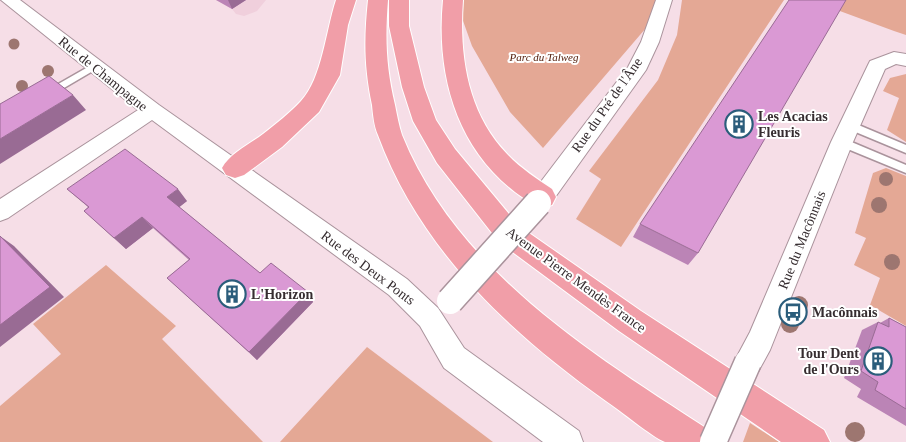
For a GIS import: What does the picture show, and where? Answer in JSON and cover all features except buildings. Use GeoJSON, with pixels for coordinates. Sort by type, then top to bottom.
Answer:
{"type":"FeatureCollection","features":[{"type":"Feature","properties":{"kind":"main road"},"geometry":{"type":"LineString","coordinates":[[234,168],[273,140],[312,106],[329,74],[338,25],[346,0]]}},
{"type":"Feature","properties":{"kind":"main road"},"geometry":{"type":"LineString","coordinates":[[378,0],[374,34],[376,72],[382,103],[403,166],[420,198],[437,222],[474,269],[512,307],[556,345],[606,383],[696,442]]}},
{"type":"Feature","properties":{"kind":"main road","name":"Avenue Pierre Mendès France"},"geometry":{"type":"LineString","coordinates":[[398,0],[401,34],[413,87],[425,121],[446,156],[509,234],[630,321],[812,442]]}},
{"type":"Feature","properties":{"kind":"main road"},"geometry":{"type":"LineString","coordinates":[[453,0],[450,38],[455,80],[470,117],[493,156],[541,200]]}},
{"type":"Feature","properties":{"kind":"street","name":"Rue de Champagne"},"geometry":{"type":"LineString","coordinates":[[0,211],[152,110],[9,0]]}},
{"type":"Feature","properties":{"kind":"street","name":"Rue du Pré de l'Âne"},"geometry":{"type":"LineString","coordinates":[[440,309],[541,200],[636,70],[650,42],[664,0]]}},
{"type":"Feature","properties":{"kind":"street","name":"Rue du Macônnais"},"geometry":{"type":"LineString","coordinates":[[712,442],[748,362],[760,341],[846,134],[877,65],[894,58],[906,60]]}},
{"type":"Feature","properties":{"kind":"street","name":"Rue des Deux Ponts"},"geometry":{"type":"LineString","coordinates":[[152,110],[398,287],[440,309],[454,358],[568,442]]}},
{"type":"Feature","properties":{"kind":"lane"},"geometry":{"type":"LineString","coordinates":[[41,97],[95,66]]}},
{"type":"Feature","properties":{"kind":"lane"},"geometry":{"type":"LineString","coordinates":[[846,134],[906,149]]}},
{"type":"Feature","properties":{"kind":"lane"},"geometry":{"type":"LineString","coordinates":[[846,134],[906,169]]}},
{"type":"Feature","properties":{"kind":"shaded area"},"geometry":{"type":"Polygon","coordinates":[[[216,0],[266,0],[257,11],[244,16],[236,14],[232,9],[216,0]]]}},
{"type":"Feature","properties":{"kind":"green space","name":"Parc du Talweg"},"geometry":{"type":"Polygon","coordinates":[[[463,0],[670,0],[543,148],[510,112],[472,46],[462,18],[463,0]]]}},
{"type":"Feature","properties":{"kind":"green space"},"geometry":{"type":"Polygon","coordinates":[[[682,0],[784,0],[621,247],[576,219],[601,179],[589,171],[658,80],[677,35],[682,0]]]}},
{"type":"Feature","properties":{"kind":"green space"},"geometry":{"type":"Polygon","coordinates":[[[810,0],[906,0],[906,35],[894,31],[810,0]]]}},
{"type":"Feature","properties":{"kind":"green space"},"geometry":{"type":"Polygon","coordinates":[[[906,74],[906,142],[887,130],[899,98],[883,91],[890,78],[906,74]]]}},
{"type":"Feature","properties":{"kind":"green space"},"geometry":{"type":"Polygon","coordinates":[[[886,168],[906,176],[906,326],[870,305],[880,278],[854,265],[866,238],[855,233],[873,173],[886,168]]]}},
{"type":"Feature","properties":{"kind":"green space"},"geometry":{"type":"Polygon","coordinates":[[[106,265],[176,326],[162,339],[263,442],[0,442],[0,406],[61,354],[33,324],[106,265]]]}},
{"type":"Feature","properties":{"kind":"green space"},"geometry":{"type":"Polygon","coordinates":[[[367,347],[493,442],[280,442],[367,347]]]}},
{"type":"Feature","properties":{"kind":"green space"},"geometry":{"type":"Polygon","coordinates":[[[750,423],[779,442],[743,442],[750,423]]]}},
{"type":"Feature","properties":{"kind":"place","name":"Les Acacias Fleuris"},"geometry":{"type":"Point","coordinates":[739,124]}},
{"type":"Feature","properties":{"kind":"place","name":"L'Horizon"},"geometry":{"type":"Point","coordinates":[232,294]}},
{"type":"Feature","properties":{"kind":"place","name":"Macônnais"},"geometry":{"type":"Point","coordinates":[793,312]}},
{"type":"Feature","properties":{"kind":"place","name":"Tour Dent de l'Ours"},"geometry":{"type":"Point","coordinates":[878,361]}}]}
